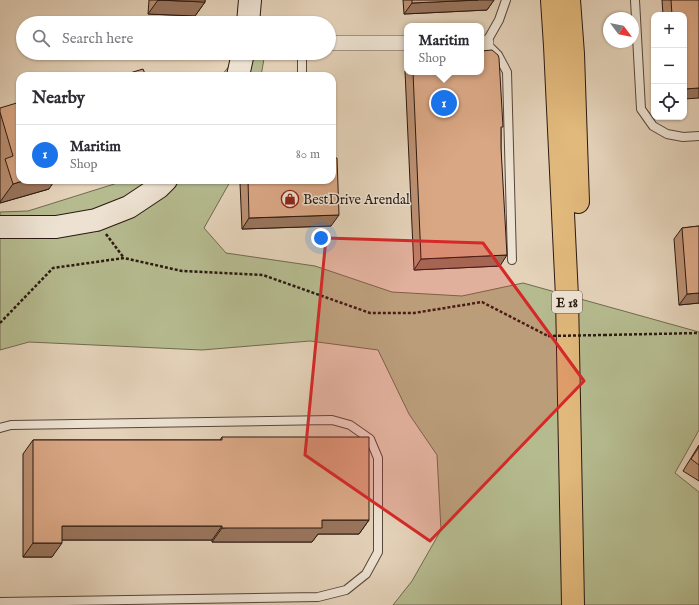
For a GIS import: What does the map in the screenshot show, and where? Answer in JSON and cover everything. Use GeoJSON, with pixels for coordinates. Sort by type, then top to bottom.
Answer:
{"type":"FeatureCollection","features":[{"type":"Feature","properties":{"kind":"highway","name":"E 18"},"geometry":{"type":"LineString","coordinates":[[552,0],[567,297],[573,605]]}},
{"type":"Feature","properties":{"kind":"highway","name":"E 18"},"geometry":{"type":"LineString","coordinates":[[569,0],[573,54],[581,292],[584,605]]}},
{"type":"Feature","properties":{"kind":"street"},"geometry":{"type":"LineString","coordinates":[[249,16],[250,0]]}},
{"type":"Feature","properties":{"kind":"street"},"geometry":{"type":"LineString","coordinates":[[336,43],[404,43]]}},
{"type":"Feature","properties":{"kind":"street"},"geometry":{"type":"LineString","coordinates":[[239,72],[241,60]]}},
{"type":"Feature","properties":{"kind":"street"},"geometry":{"type":"LineString","coordinates":[[0,227],[56,227],[96,220],[129,207],[162,184]]}},
{"type":"Feature","properties":{"kind":"lane"},"geometry":{"type":"LineString","coordinates":[[506,0],[499,20],[484,43],[498,55],[507,72],[512,260]]}},
{"type":"Feature","properties":{"kind":"lane"},"geometry":{"type":"LineString","coordinates":[[635,0],[641,109],[653,126],[667,134],[683,137],[699,136]]}},
{"type":"Feature","properties":{"kind":"lane"},"geometry":{"type":"LineString","coordinates":[[302,60],[302,72]]}},
{"type":"Feature","properties":{"kind":"lane"},"geometry":{"type":"LineString","coordinates":[[0,428],[11,425],[332,420],[350,425],[370,440],[378,458],[378,552],[366,574],[346,590],[318,597],[0,602]]}},
{"type":"Feature","properties":{"kind":"path"},"geometry":{"type":"LineString","coordinates":[[96,220],[124,258]]}},
{"type":"Feature","properties":{"kind":"path"},"geometry":{"type":"LineString","coordinates":[[0,323],[53,268],[124,258],[182,271],[263,275],[370,313],[414,313],[482,302],[548,336],[699,333]]}},
{"type":"Feature","properties":{"kind":"highlighted area"},"geometry":{"type":"Polygon","coordinates":[[[326,238],[483,243],[584,381],[430,541],[305,455],[326,238]]]}},
{"type":"Feature","properties":{"kind":"green space"},"geometry":{"type":"Polygon","coordinates":[[[234,60],[264,60],[262,72],[224,72],[234,60]]]}},
{"type":"Feature","properties":{"kind":"green space"},"geometry":{"type":"Polygon","coordinates":[[[114,184],[229,184],[204,228],[226,253],[315,266],[392,292],[462,296],[523,283],[699,332],[699,430],[675,473],[699,492],[699,605],[393,605],[412,581],[441,530],[437,455],[409,414],[378,350],[310,341],[202,350],[29,342],[0,350],[0,212],[28,211],[114,184]]]}},
{"type":"Feature","properties":{"kind":"building"},"geometry":{"type":"Polygon","coordinates":[[[158,0],[205,0],[205,2],[158,0]]]}},
{"type":"Feature","properties":{"kind":"building"},"geometry":{"type":"Polygon","coordinates":[[[412,0],[478,0],[412,3],[412,0]]]}},
{"type":"Feature","properties":{"kind":"building"},"geometry":{"type":"Polygon","coordinates":[[[671,0],[699,0],[699,88],[687,89],[687,12],[672,12],[671,0]]]}},
{"type":"Feature","properties":{"kind":"building"},"geometry":{"type":"Polygon","coordinates":[[[492,50],[498,55],[499,58],[503,127],[501,127],[501,148],[507,255],[421,259],[413,75],[484,75],[484,51],[492,50]]]}},
{"type":"Feature","properties":{"kind":"building"},"geometry":{"type":"Polygon","coordinates":[[[143,69],[144,72],[133,72],[143,69]]]}},
{"type":"Feature","properties":{"kind":"building"},"geometry":{"type":"Polygon","coordinates":[[[16,103],[16,183],[13,184],[5,159],[13,156],[0,108],[16,103]]]}},
{"type":"Feature","properties":{"kind":"building"},"geometry":{"type":"Polygon","coordinates":[[[337,158],[339,215],[249,218],[248,184],[336,184],[337,158]]]}},
{"type":"Feature","properties":{"kind":"building"},"geometry":{"type":"Polygon","coordinates":[[[699,226],[699,293],[687,294],[682,228],[699,226]]]}},
{"type":"Feature","properties":{"kind":"building"},"geometry":{"type":"Polygon","coordinates":[[[222,437],[369,437],[369,520],[322,520],[322,528],[222,528],[222,526],[62,526],[62,543],[33,543],[33,440],[222,440],[222,437]]]}},
{"type":"Feature","properties":{"kind":"building"},"geometry":{"type":"Polygon","coordinates":[[[699,447],[699,465],[691,459],[699,447]]]}},
{"type":"Feature","properties":{"kind":"place","name":"Maritim"},"geometry":{"type":"Point","coordinates":[444,103]}},
{"type":"Feature","properties":{"kind":"place","name":"BestDrive Arendal"},"geometry":{"type":"Point","coordinates":[290,199]}}]}
